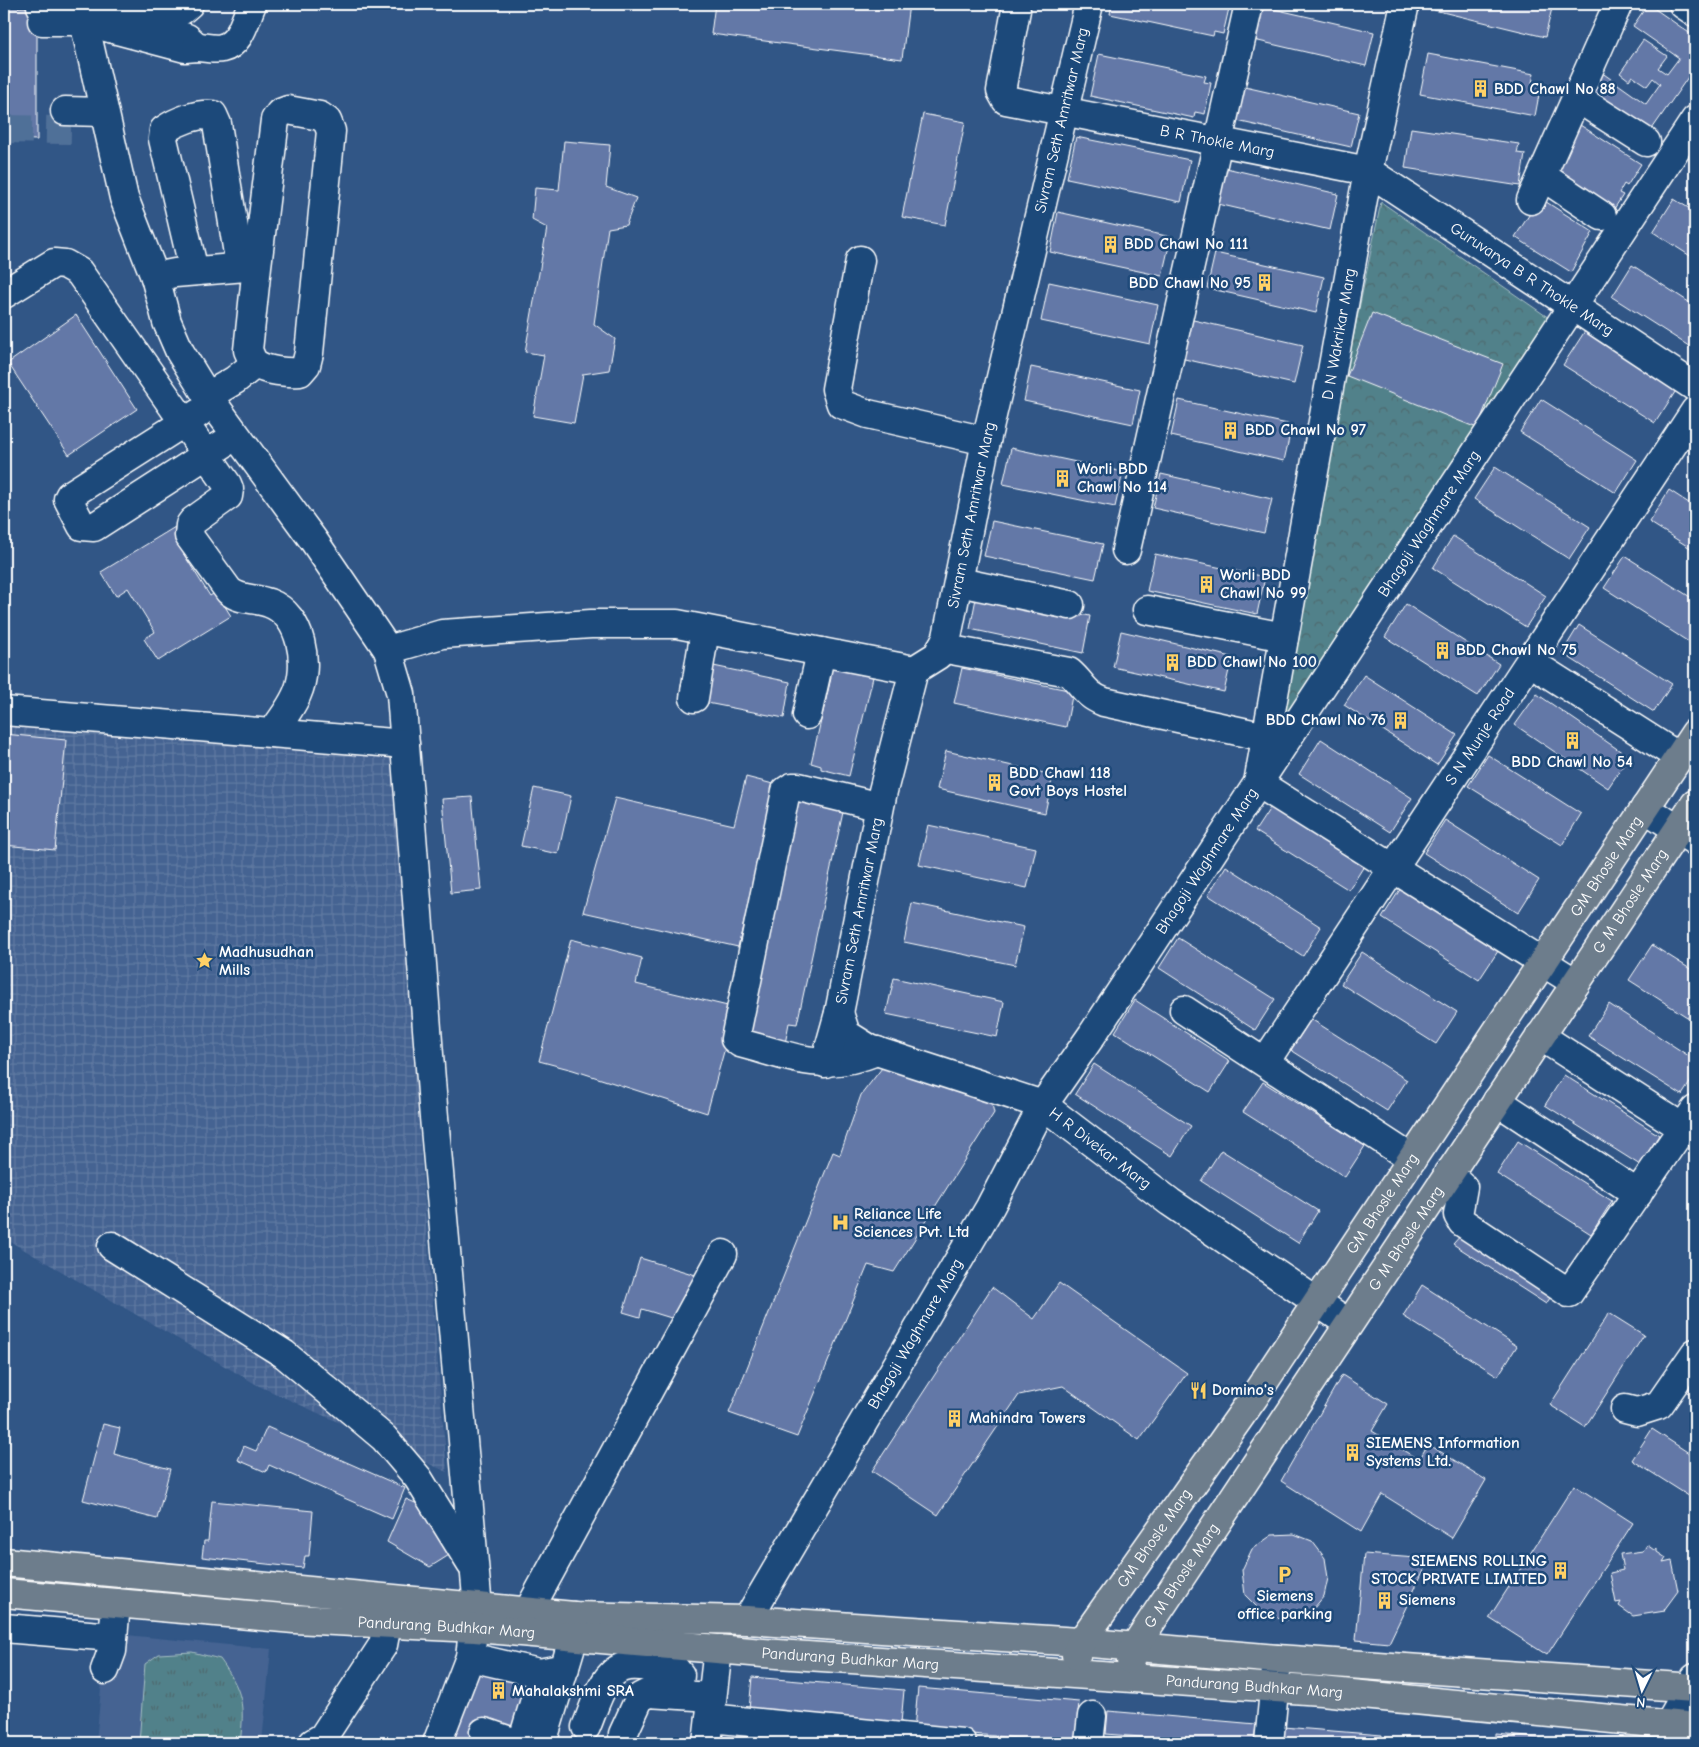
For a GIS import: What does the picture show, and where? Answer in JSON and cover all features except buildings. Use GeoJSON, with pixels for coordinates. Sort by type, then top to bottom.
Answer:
{"type":"FeatureCollection","features":[{"type":"Feature","properties":{"kind":"main road","name":"GM Bhosle Marg"},"geometry":{"type":"LineString","coordinates":[[1071,1672],[1081,1642],[1254,1397],[1695,733]]}},
{"type":"Feature","properties":{"kind":"main road","name":"G M Bhosle Marg"},"geometry":{"type":"LineString","coordinates":[[1127,1677],[1135,1646],[1348,1323],[1576,983],[1686,836],[1695,804]]}},
{"type":"Feature","properties":{"kind":"main road","name":"Pandurang Budhkar Marg"},"geometry":{"type":"LineString","coordinates":[[4,1562],[476,1618],[574,1626],[718,1649],[1071,1672],[1274,1688],[1695,1727]]}},
{"type":"Feature","properties":{"kind":"main road","name":"Pandurang Budhkar Marg"},"geometry":{"type":"LineString","coordinates":[[4,1593],[294,1619],[387,1624],[476,1618],[528,1612],[574,1626],[748,1620],[1081,1642],[1277,1659],[1568,1679],[1693,1685]]}},
{"type":"Feature","properties":{"kind":"main road"},"geometry":{"type":"LineString","coordinates":[[1566,1715],[1568,1679]]}},
{"type":"Feature","properties":{"kind":"street"},"geometry":{"type":"LineString","coordinates":[[150,4],[175,10],[182,10],[190,4]]}},
{"type":"Feature","properties":{"kind":"street"},"geometry":{"type":"LineString","coordinates":[[41,14],[81,10],[187,38],[198,47],[221,48],[232,44],[239,36],[252,4]]}},
{"type":"Feature","properties":{"kind":"street","name":"Sivram Seth Amritwar Marg"},"geometry":{"type":"LineString","coordinates":[[825,1063],[839,1013],[876,798],[914,670],[938,655],[947,637],[986,442],[1089,4]]}},
{"type":"Feature","properties":{"kind":"street"},"geometry":{"type":"LineString","coordinates":[[1126,550],[1249,4]]}},
{"type":"Feature","properties":{"kind":"street","name":"D N Wakrikar Marg"},"geometry":{"type":"LineString","coordinates":[[1258,783],[1368,171],[1406,4]]}},
{"type":"Feature","properties":{"kind":"street"},"geometry":{"type":"LineString","coordinates":[[1531,200],[1618,4]]}},
{"type":"Feature","properties":{"kind":"street"},"geometry":{"type":"LineString","coordinates":[[1682,4],[1695,12]]}},
{"type":"Feature","properties":{"kind":"street"},"geometry":{"type":"LineString","coordinates":[[81,10],[124,198],[155,277],[167,322],[180,352],[210,400],[314,540],[388,650],[402,694],[433,1106],[474,1569],[476,1618],[470,1658],[437,1743]]}},
{"type":"Feature","properties":{"kind":"street","name":"B R Thokle Marg"},"geometry":{"type":"LineString","coordinates":[[1016,10],[1001,91],[1002,96],[1006,100],[1065,110],[1368,171]]}},
{"type":"Feature","properties":{"kind":"street"},"geometry":{"type":"LineString","coordinates":[[1577,98],[1646,142]]}},
{"type":"Feature","properties":{"kind":"street"},"geometry":{"type":"LineString","coordinates":[[288,110],[320,116],[327,121],[331,130],[306,365],[300,372],[294,372],[255,364],[248,350],[248,266],[275,120],[280,113],[288,110]]}},
{"type":"Feature","properties":{"kind":"street"},"geometry":{"type":"LineString","coordinates":[[194,271],[163,139],[164,130],[173,124],[205,114],[213,114],[218,124],[248,266]]}},
{"type":"Feature","properties":{"kind":"street"},"geometry":{"type":"LineString","coordinates":[[68,120],[106,121]]}},
{"type":"Feature","properties":{"kind":"street","name":"Bhagoji Waghmare Marg"},"geometry":{"type":"LineString","coordinates":[[748,1620],[990,1207],[1043,1106],[1092,1035],[1695,120]]}},
{"type":"Feature","properties":{"kind":"street","name":"Guruvarya B R Thokle Marg"},"geometry":{"type":"LineString","coordinates":[[1368,171],[1695,387]]}},
{"type":"Feature","properties":{"kind":"street"},"geometry":{"type":"LineString","coordinates":[[1542,176],[1602,216]]}},
{"type":"Feature","properties":{"kind":"street"},"geometry":{"type":"LineString","coordinates":[[860,260],[836,389],[842,404],[868,414],[986,442]]}},
{"type":"Feature","properties":{"kind":"street"},"geometry":{"type":"LineString","coordinates":[[4,294],[54,263],[66,264],[79,272],[207,454],[229,489],[224,500],[193,520],[190,525],[189,536],[236,598],[268,602],[280,609],[291,621],[299,636],[302,671],[298,693],[272,733]]}},
{"type":"Feature","properties":{"kind":"street"},"geometry":{"type":"LineString","coordinates":[[155,277],[248,266]]}},
{"type":"Feature","properties":{"kind":"street"},"geometry":{"type":"LineString","coordinates":[[236,434],[94,527],[82,526],[69,505],[68,499],[70,495],[185,423],[255,364]]}},
{"type":"Feature","properties":{"kind":"street","name":"S N Munje Road"},"geometry":{"type":"LineString","coordinates":[[1265,1062],[1695,411]]}},
{"type":"Feature","properties":{"kind":"street"},"geometry":{"type":"LineString","coordinates":[[959,582],[1070,605]]}},
{"type":"Feature","properties":{"kind":"street"},"geometry":{"type":"LineString","coordinates":[[1147,610],[1284,637]]}},
{"type":"Feature","properties":{"kind":"street"},"geometry":{"type":"LineString","coordinates":[[388,650],[442,634],[591,624],[677,624],[914,670]]}},
{"type":"Feature","properties":{"kind":"street"},"geometry":{"type":"LineString","coordinates":[[694,698],[705,630]]}},
{"type":"Feature","properties":{"kind":"street"},"geometry":{"type":"LineString","coordinates":[[941,648],[1069,672],[1080,681],[1088,694],[1104,702],[1266,737]]}},
{"type":"Feature","properties":{"kind":"street"},"geometry":{"type":"LineString","coordinates":[[807,715],[821,652]]}},
{"type":"Feature","properties":{"kind":"street"},"geometry":{"type":"LineString","coordinates":[[1544,671],[1679,757]]}},
{"type":"Feature","properties":{"kind":"street"},"geometry":{"type":"LineString","coordinates":[[4,711],[405,744]]}},
{"type":"Feature","properties":{"kind":"street"},"geometry":{"type":"LineString","coordinates":[[803,772],[876,798]]}},
{"type":"Feature","properties":{"kind":"street"},"geometry":{"type":"LineString","coordinates":[[1258,783],[1542,964],[1576,983]]}},
{"type":"Feature","properties":{"kind":"street"},"geometry":{"type":"LineString","coordinates":[[876,798],[799,787],[792,787],[786,791],[735,1031],[735,1039],[740,1043],[800,1059],[825,1063],[843,1062],[877,1051]]}},
{"type":"Feature","properties":{"kind":"street"},"geometry":{"type":"LineString","coordinates":[[1645,808],[1686,836]]}},
{"type":"Feature","properties":{"kind":"street"},"geometry":{"type":"LineString","coordinates":[[1184,1010],[1412,1160]]}},
{"type":"Feature","properties":{"kind":"street","name":"H R Divekar Marg"},"geometry":{"type":"LineString","coordinates":[[839,1013],[846,1034],[877,1051],[1043,1106],[1170,1202],[1348,1323]]}},
{"type":"Feature","properties":{"kind":"street"},"geometry":{"type":"LineString","coordinates":[[1448,1173],[1463,1187],[1458,1215],[1462,1222],[1567,1293],[1689,1119],[1540,1036]]}},
{"type":"Feature","properties":{"kind":"street"},"geometry":{"type":"LineString","coordinates":[[1497,1101],[1638,1194]]}},
{"type":"Feature","properties":{"kind":"street"},"geometry":{"type":"LineString","coordinates":[[112,1246],[284,1354],[384,1438],[418,1478],[474,1569]]}},
{"type":"Feature","properties":{"kind":"street"},"geometry":{"type":"LineString","coordinates":[[528,1612],[723,1254]]}},
{"type":"Feature","properties":{"kind":"street"},"geometry":{"type":"LineString","coordinates":[[1624,1408],[1637,1412],[1659,1405],[1695,1353]]}},
{"type":"Feature","properties":{"kind":"street"},"geometry":{"type":"LineString","coordinates":[[105,1670],[112,1651],[116,1603]]}},
{"type":"Feature","properties":{"kind":"street"},"geometry":{"type":"LineString","coordinates":[[313,1743],[323,1737],[383,1645],[387,1624]]}},
{"type":"Feature","properties":{"kind":"street"},"geometry":{"type":"LineString","coordinates":[[522,1743],[574,1626]]}},
{"type":"Feature","properties":{"kind":"street"},"geometry":{"type":"LineString","coordinates":[[4,1628],[113,1637]]}},
{"type":"Feature","properties":{"kind":"street"},"geometry":{"type":"LineString","coordinates":[[710,1720],[718,1649]]}},
{"type":"Feature","properties":{"kind":"street"},"geometry":{"type":"LineString","coordinates":[[470,1658],[554,1670]]}},
{"type":"Feature","properties":{"kind":"street"},"geometry":{"type":"LineString","coordinates":[[1269,1743],[1277,1659]]}},
{"type":"Feature","properties":{"kind":"street"},"geometry":{"type":"LineString","coordinates":[[586,1726],[607,1679],[620,1668],[629,1666],[675,1669],[680,1675],[678,1694]]}},
{"type":"Feature","properties":{"kind":"street"},"geometry":{"type":"LineString","coordinates":[[542,1743],[554,1670]]}},
{"type":"Feature","properties":{"kind":"street"},"geometry":{"type":"LineString","coordinates":[[1668,1724],[1693,1685]]}},
{"type":"Feature","properties":{"kind":"street"},"geometry":{"type":"LineString","coordinates":[[623,1734],[643,1695],[648,1693],[678,1694],[710,1720],[962,1743]]}},
{"type":"Feature","properties":{"kind":"street"},"geometry":{"type":"LineString","coordinates":[[1089,1743],[1092,1716]]}},
{"type":"Feature","properties":{"kind":"street"},"geometry":{"type":"LineString","coordinates":[[484,1732],[516,1743]]}},
{"type":"Feature","properties":{"kind":"shaded area","name":"Madhusudhan Mills"},"geometry":{"type":"Polygon","coordinates":[[[4,706],[391,737],[423,1185],[447,1472],[259,1386],[4,1238],[4,706]]]}},
{"type":"Feature","properties":{"kind":"shaded area"},"geometry":{"type":"Polygon","coordinates":[[[106,1633],[271,1649],[262,1743],[96,1743],[106,1633]]]}},
{"type":"Feature","properties":{"kind":"green space"},"geometry":{"type":"Polygon","coordinates":[[[1381,202],[1549,318],[1289,711],[1284,713],[1278,703],[1381,202]]]}},
{"type":"Feature","properties":{"kind":"green space"},"geometry":{"type":"Polygon","coordinates":[[[192,1652],[220,1659],[234,1680],[242,1708],[240,1743],[139,1743],[145,1664],[159,1654],[192,1652]]]}},
{"type":"Feature","properties":{"kind":"tunnel"},"geometry":{"type":"LineString","coordinates":[[4,129],[71,130]]}},
{"type":"Feature","properties":{"kind":"place","name":"BDD Chawl No 88"},"geometry":{"type":"Point","coordinates":[1480,89]}},
{"type":"Feature","properties":{"kind":"place","name":"BDD Chawl No 111"},"geometry":{"type":"Point","coordinates":[1110,244]}},
{"type":"Feature","properties":{"kind":"place","name":"BDD Chawl No 95"},"geometry":{"type":"Point","coordinates":[1265,283]}},
{"type":"Feature","properties":{"kind":"place","name":"BDD Chawl No 97"},"geometry":{"type":"Point","coordinates":[1231,430]}},
{"type":"Feature","properties":{"kind":"place","name":"Worli BDD Chawl No 114"},"geometry":{"type":"Point","coordinates":[1063,478]}},
{"type":"Feature","properties":{"kind":"place","name":"Worli BDD Chawl No 99"},"geometry":{"type":"Point","coordinates":[1206,584]}},
{"type":"Feature","properties":{"kind":"place","name":"BDD Chawl No 75"},"geometry":{"type":"Point","coordinates":[1442,650]}},
{"type":"Feature","properties":{"kind":"place","name":"BDD Chawl No 100"},"geometry":{"type":"Point","coordinates":[1173,662]}},
{"type":"Feature","properties":{"kind":"place","name":"BDD Chawl No 76"},"geometry":{"type":"Point","coordinates":[1400,720]}},
{"type":"Feature","properties":{"kind":"place","name":"BDD Chawl No 54"},"geometry":{"type":"Point","coordinates":[1572,741]}},
{"type":"Feature","properties":{"kind":"place","name":"BDD Chawl 118 Govt Boys Hostel"},"geometry":{"type":"Point","coordinates":[995,782]}},
{"type":"Feature","properties":{"kind":"place","name":"Madhusudhan Mills"},"geometry":{"type":"Point","coordinates":[205,961]}},
{"type":"Feature","properties":{"kind":"place","name":"Reliance Life Sciences Pvt. Ltd"},"geometry":{"type":"Point","coordinates":[840,1223]}},
{"type":"Feature","properties":{"kind":"place","name":"Domino's"},"geometry":{"type":"Point","coordinates":[1198,1390]}},
{"type":"Feature","properties":{"kind":"place","name":"Mahindra Towers"},"geometry":{"type":"Point","coordinates":[955,1418]}},
{"type":"Feature","properties":{"kind":"place","name":"SIEMENS Information Systems Ltd."},"geometry":{"type":"Point","coordinates":[1352,1452]}},
{"type":"Feature","properties":{"kind":"place","name":"SIEMENS ROLLING STOCK PRIVATE LIMITED"},"geometry":{"type":"Point","coordinates":[1561,1570]}},
{"type":"Feature","properties":{"kind":"place","name":"Siemens office parking"},"geometry":{"type":"Point","coordinates":[1285,1574]}},
{"type":"Feature","properties":{"kind":"place","name":"Siemens"},"geometry":{"type":"Point","coordinates":[1385,1600]}},
{"type":"Feature","properties":{"kind":"place","name":"Mahalakshmi SRA"},"geometry":{"type":"Point","coordinates":[498,1691]}}]}
